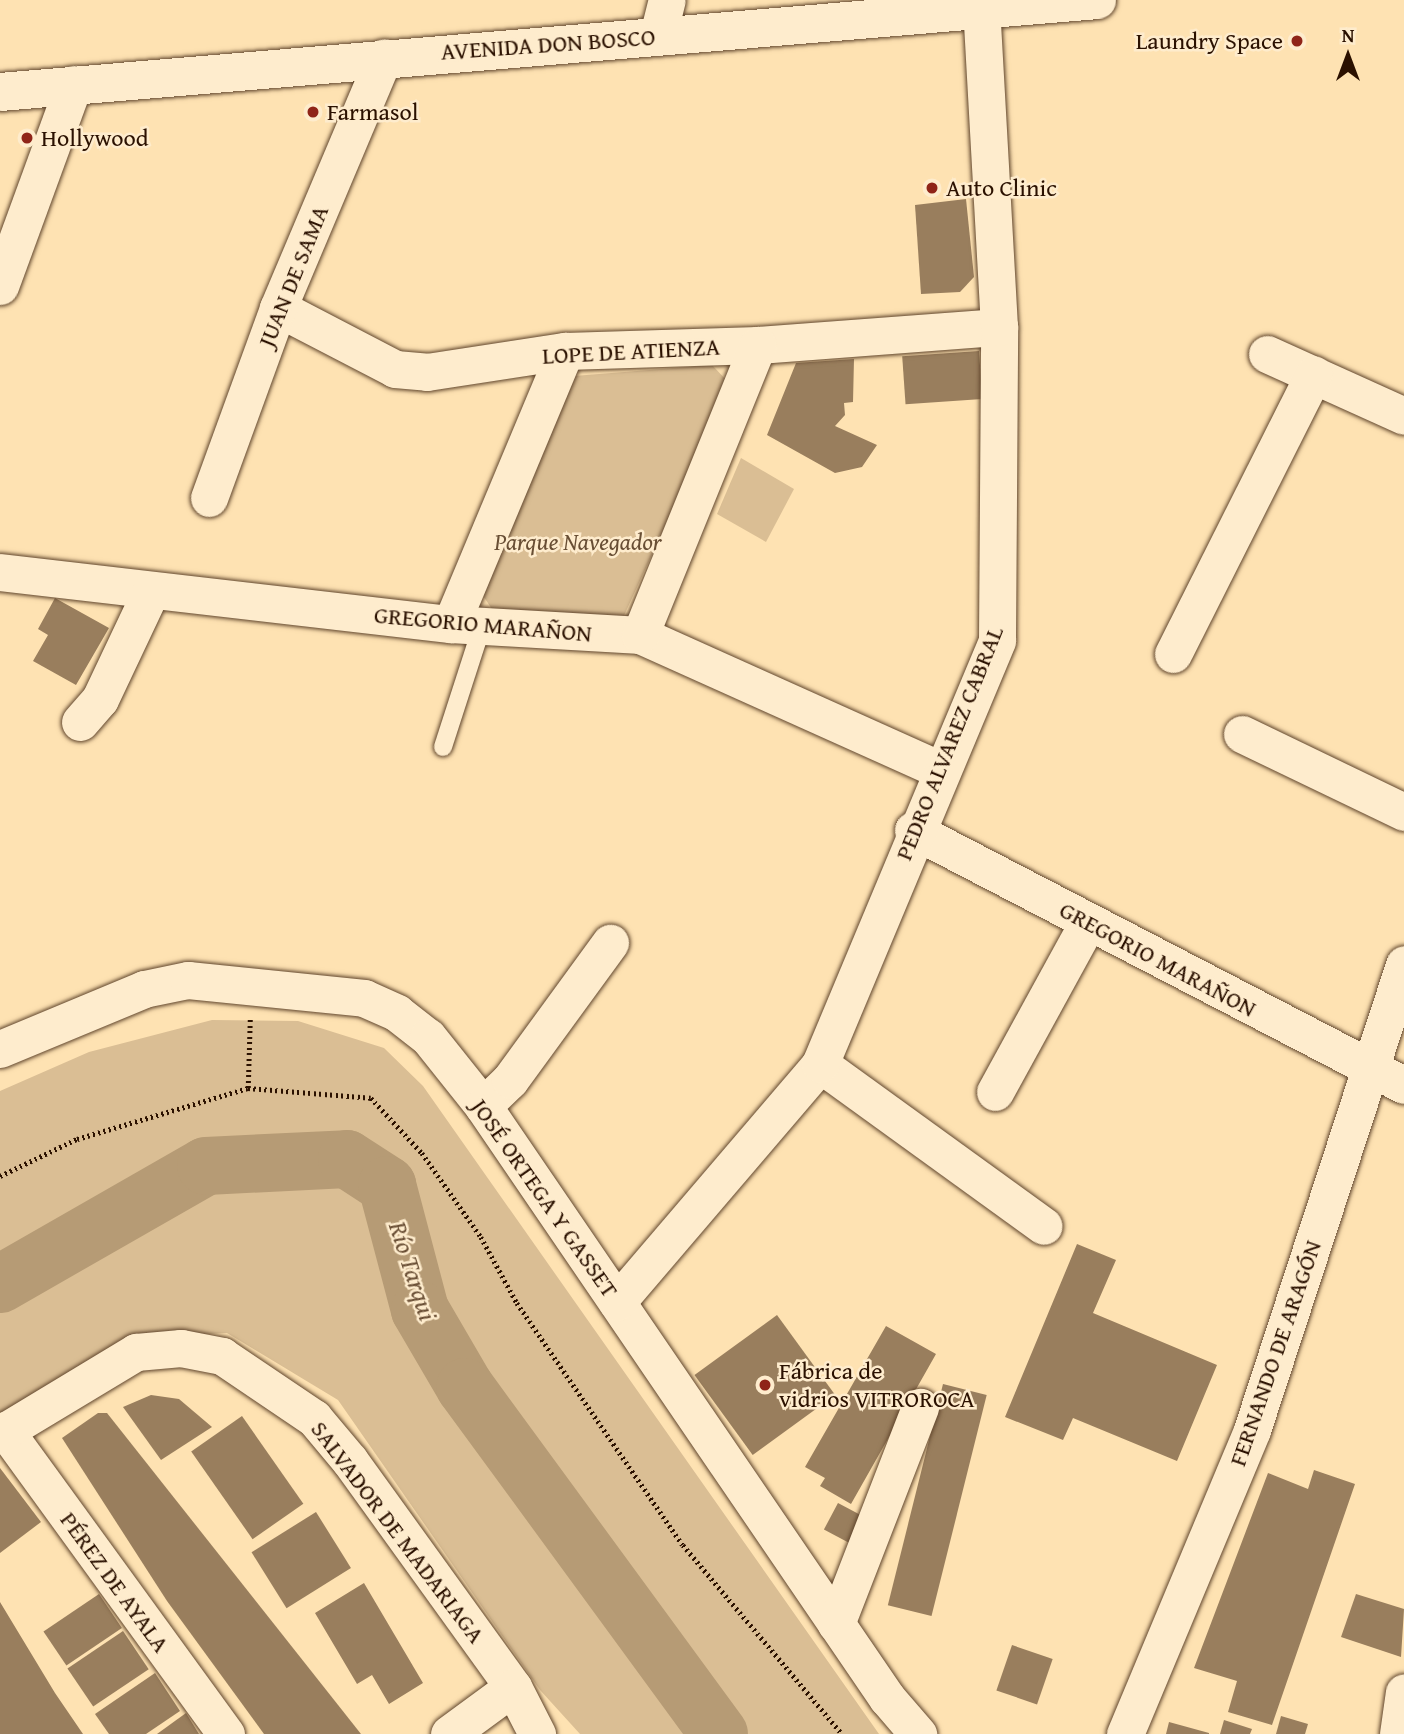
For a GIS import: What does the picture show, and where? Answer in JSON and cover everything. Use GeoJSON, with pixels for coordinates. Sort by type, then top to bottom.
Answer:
{"type":"FeatureCollection","features":[{"type":"Feature","properties":{"kind":"main road","name":"AVENIDA DON BOSCO"},"geometry":{"type":"LineString","coordinates":[[0,92],[384,57],[662,18],[981,10],[1097,0]]}},
{"type":"Feature","properties":{"kind":"street","name":"PEDRO ALVAREZ CABRAL"},"geometry":{"type":"LineString","coordinates":[[617,1302],[820,1064],[1001,618],[999,327],[981,10]]}},
{"type":"Feature","properties":{"kind":"street","name":"JUAN DE SAMA"},"geometry":{"type":"LineString","coordinates":[[209,498],[278,309],[384,57]]}},
{"type":"Feature","properties":{"kind":"street"},"geometry":{"type":"LineString","coordinates":[[0,286],[74,84]]}},
{"type":"Feature","properties":{"kind":"street","name":"LOPE DE ATIENZA"},"geometry":{"type":"LineString","coordinates":[[278,309],[395,369],[427,372],[565,351],[758,345],[999,327]]}},
{"type":"Feature","properties":{"kind":"street"},"geometry":{"type":"LineString","coordinates":[[640,635],[758,345]]}},
{"type":"Feature","properties":{"kind":"street"},"geometry":{"type":"LineString","coordinates":[[466,625],[565,351]]}},
{"type":"Feature","properties":{"kind":"street"},"geometry":{"type":"LineString","coordinates":[[1266,354],[1404,416]]}},
{"type":"Feature","properties":{"kind":"street"},"geometry":{"type":"LineString","coordinates":[[1172,654],[1314,374]]}},
{"type":"Feature","properties":{"kind":"street","name":"GREGORIO MARAÑON"},"geometry":{"type":"LineString","coordinates":[[0,572],[466,625],[640,635],[940,770]]}},
{"type":"Feature","properties":{"kind":"street"},"geometry":{"type":"LineString","coordinates":[[80,722],[100,699],[151,591]]}},
{"type":"Feature","properties":{"kind":"street"},"geometry":{"type":"LineString","coordinates":[[1242,734],[1404,812]]}},
{"type":"Feature","properties":{"kind":"street","name":"GREGORIO MARAÑON"},"geometry":{"type":"LineString","coordinates":[[913,830],[1404,1085]]}},
{"type":"Feature","properties":{"kind":"street"},"geometry":{"type":"LineString","coordinates":[[995,1092],[1088,922]]}},
{"type":"Feature","properties":{"kind":"street"},"geometry":{"type":"LineString","coordinates":[[483,1106],[510,1080],[610,943]]}},
{"type":"Feature","properties":{"kind":"street","name":"FERNANDO DE ARAGÓN"},"geometry":{"type":"LineString","coordinates":[[1125,1734],[1252,1430],[1372,1069],[1404,964]]}},
{"type":"Feature","properties":{"kind":"street","name":"JOSÉ ORTEGA Y GASSET"},"geometry":{"type":"LineString","coordinates":[[0,1049],[165,982],[248,985],[364,998],[397,1013],[428,1037],[483,1106],[836,1624],[918,1734]]}},
{"type":"Feature","properties":{"kind":"street"},"geometry":{"type":"LineString","coordinates":[[820,1064],[1044,1226]]}},
{"type":"Feature","properties":{"kind":"street","name":"SALVADOR DE MADARIAGA"},"geometry":{"type":"LineString","coordinates":[[2,1432],[136,1352],[181,1348],[222,1356],[314,1418],[513,1686],[537,1730]]}},
{"type":"Feature","properties":{"kind":"street"},"geometry":{"type":"LineString","coordinates":[[836,1624],[920,1407]]}},
{"type":"Feature","properties":{"kind":"street","name":"PÉREZ DE AYALA"},"geometry":{"type":"LineString","coordinates":[[2,1432],[226,1734]]}},
{"type":"Feature","properties":{"kind":"street"},"geometry":{"type":"LineString","coordinates":[[449,1734],[513,1686]]}},
{"type":"Feature","properties":{"kind":"street"},"geometry":{"type":"LineString","coordinates":[[1398,1734],[1404,1692]]}},
{"type":"Feature","properties":{"kind":"lane"},"geometry":{"type":"LineString","coordinates":[[443,747],[466,625]]}},
{"type":"Feature","properties":{"kind":"path"},"geometry":{"type":"LineString","coordinates":[[248,985],[248,1088]]}},
{"type":"Feature","properties":{"kind":"path"},"geometry":{"type":"LineString","coordinates":[[0,1177],[77,1139],[248,1088],[371,1098],[422,1153],[481,1237],[517,1303],[682,1545],[842,1734]]}},
{"type":"Feature","properties":{"kind":"green space","name":"Parque Navegador"},"geometry":{"type":"Polygon","coordinates":[[[712,365],[730,384],[622,620],[492,609],[477,587],[574,376],[712,365]]]}},
{"type":"Feature","properties":{"kind":"green space"},"geometry":{"type":"Polygon","coordinates":[[[741,458],[794,489],[766,542],[717,514],[741,458]]]}},
{"type":"Feature","properties":{"kind":"green space"},"geometry":{"type":"Polygon","coordinates":[[[212,1020],[298,1021],[384,1048],[423,1086],[879,1734],[580,1734],[540,1690],[338,1400],[227,1333],[129,1338],[0,1415],[0,1091],[89,1052],[212,1020]]]}},
{"type":"Feature","properties":{"kind":"building"},"geometry":{"type":"Polygon","coordinates":[[[966,199],[974,277],[960,292],[921,294],[915,205],[966,199]]]}},
{"type":"Feature","properties":{"kind":"building"},"geometry":{"type":"Polygon","coordinates":[[[979,351],[982,399],[906,404],[902,356],[979,351]]]}},
{"type":"Feature","properties":{"kind":"building"},"geometry":{"type":"Polygon","coordinates":[[[854,359],[853,402],[844,403],[845,415],[835,426],[877,445],[862,467],[835,473],[767,435],[796,363],[854,359]]]}},
{"type":"Feature","properties":{"kind":"building"},"geometry":{"type":"Polygon","coordinates":[[[55,598],[109,628],[76,685],[33,661],[48,635],[38,629],[55,598]]]}},
{"type":"Feature","properties":{"kind":"building"},"geometry":{"type":"Polygon","coordinates":[[[1077,1244],[1116,1260],[1093,1313],[1217,1365],[1177,1461],[1073,1418],[1063,1440],[1005,1417],[1077,1244]]]}},
{"type":"Feature","properties":{"kind":"building","name":"Fábrica de vidrios VITROROCA"},"geometry":{"type":"Polygon","coordinates":[[[777,1315],[835,1395],[753,1455],[694,1375],[777,1315]]]}},
{"type":"Feature","properties":{"kind":"building"},"geometry":{"type":"Polygon","coordinates":[[[886,1326],[936,1354],[851,1504],[820,1486],[825,1478],[805,1467],[886,1326]]]}},
{"type":"Feature","properties":{"kind":"building"},"geometry":{"type":"Polygon","coordinates":[[[943,1384],[987,1395],[932,1616],[888,1605],[943,1384]]]}},
{"type":"Feature","properties":{"kind":"building"},"geometry":{"type":"Polygon","coordinates":[[[151,1395],[179,1399],[212,1427],[161,1460],[123,1407],[151,1395]]]}},
{"type":"Feature","properties":{"kind":"building"},"geometry":{"type":"Polygon","coordinates":[[[98,1413],[107,1413],[361,1734],[264,1734],[167,1601],[62,1438],[98,1413]]]}},
{"type":"Feature","properties":{"kind":"building"},"geometry":{"type":"Polygon","coordinates":[[[242,1416],[303,1504],[253,1539],[191,1452],[242,1416]]]}},
{"type":"Feature","properties":{"kind":"building"},"geometry":{"type":"Polygon","coordinates":[[[0,1468],[41,1522],[0,1553],[0,1468]]]}},
{"type":"Feature","properties":{"kind":"building"},"geometry":{"type":"Polygon","coordinates":[[[1314,1470],[1355,1484],[1272,1725],[1228,1712],[1237,1681],[1194,1668],[1268,1473],[1308,1489],[1314,1470]]]}},
{"type":"Feature","properties":{"kind":"building"},"geometry":{"type":"Polygon","coordinates":[[[838,1503],[866,1518],[852,1545],[824,1529],[838,1503]]]}},
{"type":"Feature","properties":{"kind":"building"},"geometry":{"type":"Polygon","coordinates":[[[316,1512],[351,1568],[287,1608],[252,1552],[316,1512]]]}},
{"type":"Feature","properties":{"kind":"building"},"geometry":{"type":"Polygon","coordinates":[[[364,1583],[423,1683],[389,1704],[372,1675],[357,1684],[315,1613],[364,1583]]]}},
{"type":"Feature","properties":{"kind":"building"},"geometry":{"type":"Polygon","coordinates":[[[99,1594],[122,1628],[66,1665],[43,1631],[99,1594]]]}},
{"type":"Feature","properties":{"kind":"building"},"geometry":{"type":"Polygon","coordinates":[[[1356,1594],[1404,1609],[1401,1657],[1341,1637],[1356,1594]]]}},
{"type":"Feature","properties":{"kind":"building"},"geometry":{"type":"Polygon","coordinates":[[[0,1602],[55,1693],[83,1734],[0,1734],[0,1602]]]}},
{"type":"Feature","properties":{"kind":"building"},"geometry":{"type":"Polygon","coordinates":[[[123,1631],[149,1669],[93,1707],[67,1668],[123,1631]]]}},
{"type":"Feature","properties":{"kind":"building"},"geometry":{"type":"Polygon","coordinates":[[[1012,1645],[1053,1659],[1037,1704],[996,1690],[1012,1645]]]}},
{"type":"Feature","properties":{"kind":"building"},"geometry":{"type":"Polygon","coordinates":[[[155,1673],[180,1711],[146,1734],[109,1734],[95,1714],[155,1673]]]}},
{"type":"Feature","properties":{"kind":"building"},"geometry":{"type":"Polygon","coordinates":[[[186,1713],[199,1734],[157,1734],[186,1713]]]}},
{"type":"Feature","properties":{"kind":"building"},"geometry":{"type":"Polygon","coordinates":[[[1281,1716],[1308,1724],[1305,1734],[1276,1734],[1281,1716]]]}},
{"type":"Feature","properties":{"kind":"building"},"geometry":{"type":"Polygon","coordinates":[[[1224,1720],[1252,1729],[1250,1734],[1220,1734],[1224,1720]]]}},
{"type":"Feature","properties":{"kind":"building"},"geometry":{"type":"Polygon","coordinates":[[[1169,1722],[1209,1733],[1209,1734],[1166,1734],[1169,1722]]]}},
{"type":"Feature","properties":{"kind":"waterway","name":"Río Tarqui"},"geometry":{"type":"LineString","coordinates":[[0,1284],[206,1166],[347,1159],[387,1185],[420,1310],[465,1387],[719,1734]]}},
{"type":"Feature","properties":{"kind":"place","name":"Laundry Space"},"geometry":{"type":"Point","coordinates":[1297,41]}},
{"type":"Feature","properties":{"kind":"place","name":"Farmasol"},"geometry":{"type":"Point","coordinates":[313,112]}},
{"type":"Feature","properties":{"kind":"place","name":"Hollywood"},"geometry":{"type":"Point","coordinates":[27,138]}},
{"type":"Feature","properties":{"kind":"place","name":"Auto Clinic"},"geometry":{"type":"Point","coordinates":[932,188]}},
{"type":"Feature","properties":{"kind":"place","name":"Fábrica de vidrios VITROROCA"},"geometry":{"type":"Point","coordinates":[765,1385]}}]}
